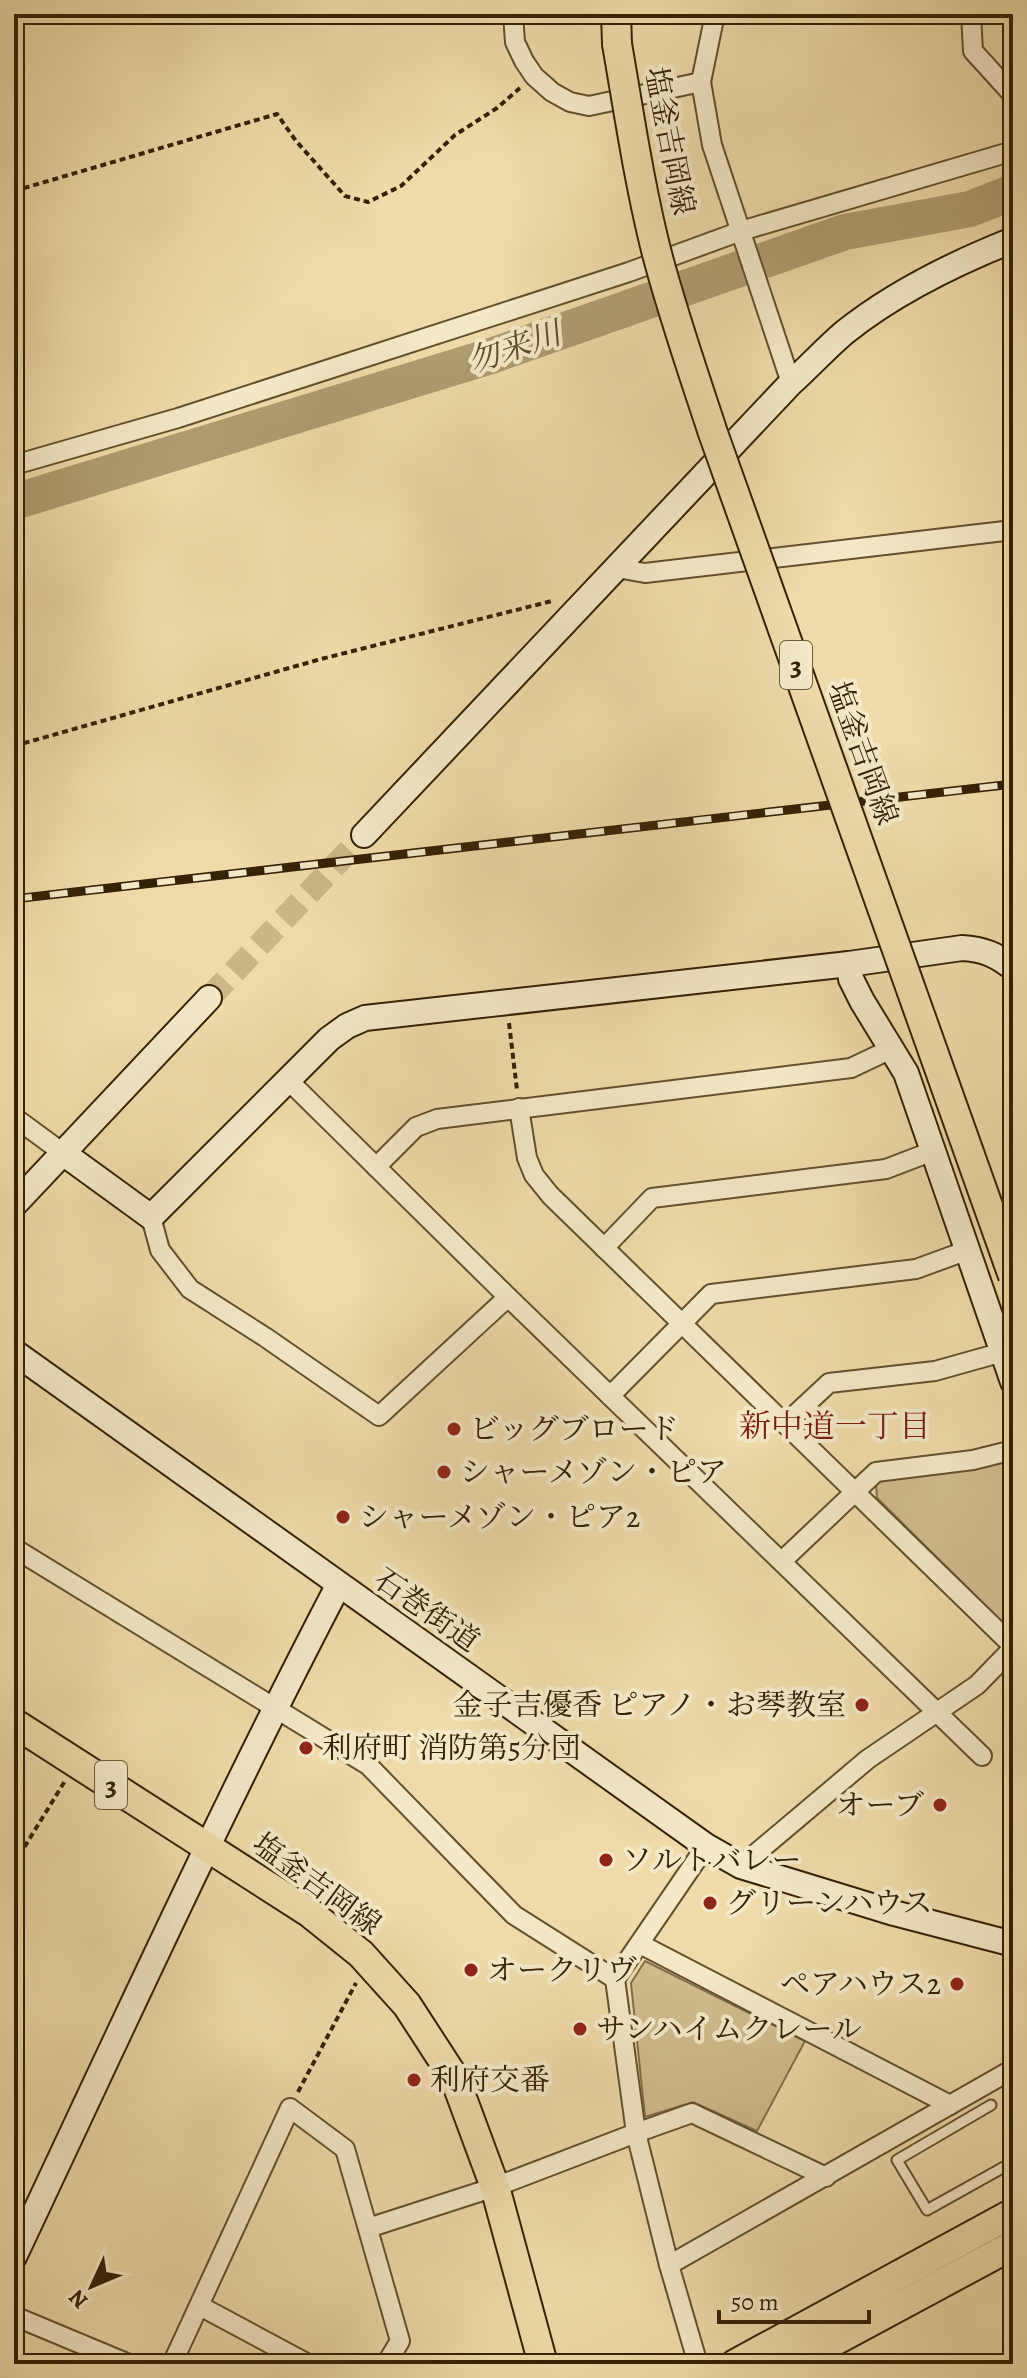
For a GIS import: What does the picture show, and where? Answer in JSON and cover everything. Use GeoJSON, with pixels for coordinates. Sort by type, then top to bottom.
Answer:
{"type":"FeatureCollection","features":[{"type":"Feature","properties":{"kind":"main road","name":"塩釜吉岡線"},"geometry":{"type":"LineString","coordinates":[[616,14],[617,44],[640,181],[678,326],[713,433],[1013,1276]]}},
{"type":"Feature","properties":{"kind":"main road","name":"塩釜吉岡線"},"geometry":{"type":"LineString","coordinates":[[14,1723],[310,1913],[361,1954],[407,2005],[455,2079],[495,2187],[543,2364]]}},
{"type":"Feature","properties":{"kind":"main road"},"geometry":{"type":"LineString","coordinates":[[735,2364],[1013,2213]]}},
{"type":"Feature","properties":{"kind":"main road"},"geometry":{"type":"LineString","coordinates":[[792,2364],[1013,2245]]}},
{"type":"Feature","properties":{"kind":"street"},"geometry":{"type":"LineString","coordinates":[[513,14],[515,42],[524,61],[534,76],[552,92],[570,102],[589,106],[701,82]]}},
{"type":"Feature","properties":{"kind":"street"},"geometry":{"type":"LineString","coordinates":[[715,14],[701,82],[712,145],[791,383]]}},
{"type":"Feature","properties":{"kind":"street"},"geometry":{"type":"LineString","coordinates":[[971,14],[973,51],[1013,95]]}},
{"type":"Feature","properties":{"kind":"street"},"geometry":{"type":"LineString","coordinates":[[14,465],[193,413],[742,235],[1013,151]]}},
{"type":"Feature","properties":{"kind":"street"},"geometry":{"type":"LineString","coordinates":[[364,835],[791,383],[845,332],[907,291],[1013,240]]}},
{"type":"Feature","properties":{"kind":"street"},"geometry":{"type":"LineString","coordinates":[[617,568],[645,573],[1013,530]]}},
{"type":"Feature","properties":{"kind":"street"},"geometry":{"type":"LineString","coordinates":[[151,1217],[329,1039],[365,1018],[849,964],[962,948],[993,954],[1013,968]]}},
{"type":"Feature","properties":{"kind":"street"},"geometry":{"type":"LineString","coordinates":[[849,964],[851,979],[862,1001],[906,1073],[1013,1382]]}},
{"type":"Feature","properties":{"kind":"street"},"geometry":{"type":"LineString","coordinates":[[14,1205],[209,998]]}},
{"type":"Feature","properties":{"kind":"street"},"geometry":{"type":"LineString","coordinates":[[376,1167],[416,1127],[437,1119],[851,1068],[891,1049]]}},
{"type":"Feature","properties":{"kind":"street"},"geometry":{"type":"LineString","coordinates":[[288,1080],[982,1756]]}},
{"type":"Feature","properties":{"kind":"street"},"geometry":{"type":"LineString","coordinates":[[519,1108],[527,1158],[534,1175],[550,1195],[1013,1647],[977,1685],[868,1759],[741,1866]]}},
{"type":"Feature","properties":{"kind":"street"},"geometry":{"type":"LineString","coordinates":[[19,1127],[63,1153],[151,1217],[160,1250],[190,1289],[379,1416],[508,1297]]}},
{"type":"Feature","properties":{"kind":"street"},"geometry":{"type":"LineString","coordinates":[[604,1248],[652,1198],[886,1169],[933,1151]]}},
{"type":"Feature","properties":{"kind":"street"},"geometry":{"type":"LineString","coordinates":[[610,1396],[711,1294],[916,1269],[968,1250]]}},
{"type":"Feature","properties":{"kind":"street"},"geometry":{"type":"LineString","coordinates":[[14,1352],[338,1586]]}},
{"type":"Feature","properties":{"kind":"street"},"geometry":{"type":"LineString","coordinates":[[785,1424],[829,1383],[935,1371],[1003,1352]]}},
{"type":"Feature","properties":{"kind":"street"},"geometry":{"type":"LineString","coordinates":[[782,1561],[876,1472],[973,1460],[1013,1450]]}},
{"type":"Feature","properties":{"kind":"street"},"geometry":{"type":"LineString","coordinates":[[14,1548],[368,1765],[514,1915],[615,1979]]}},
{"type":"Feature","properties":{"kind":"street","name":"石巻街道"},"geometry":{"type":"LineString","coordinates":[[14,2257],[207,1847],[338,1586],[706,1846],[741,1866],[894,1913],[1013,1944]]}},
{"type":"Feature","properties":{"kind":"street"},"geometry":{"type":"LineString","coordinates":[[698,2364],[636,2133],[615,1979],[706,1846]]}},
{"type":"Feature","properties":{"kind":"street"},"geometry":{"type":"LineString","coordinates":[[640,1944],[950,2105]]}},
{"type":"Feature","properties":{"kind":"street"},"geometry":{"type":"LineString","coordinates":[[669,2265],[1013,2069]]}},
{"type":"Feature","properties":{"kind":"street"},"geometry":{"type":"LineString","coordinates":[[172,2364],[290,2108],[345,2149],[400,2341],[386,2364]]}},
{"type":"Feature","properties":{"kind":"street"},"geometry":{"type":"LineString","coordinates":[[368,2228],[495,2187],[692,2113],[826,2177]]}},
{"type":"Feature","properties":{"kind":"street"},"geometry":{"type":"LineString","coordinates":[[200,2306],[308,2364]]}},
{"type":"Feature","properties":{"kind":"street"},"geometry":{"type":"LineString","coordinates":[[14,2316],[129,2364]]}},
{"type":"Feature","properties":{"kind":"lane"},"geometry":{"type":"LineString","coordinates":[[991,2105],[897,2160],[927,2210],[1013,2162]]}},
{"type":"Feature","properties":{"kind":"path"},"geometry":{"type":"LineString","coordinates":[[14,191],[277,114],[296,141],[345,196],[368,202],[401,186],[455,135],[497,108],[534,76]]}},
{"type":"Feature","properties":{"kind":"path"},"geometry":{"type":"LineString","coordinates":[[14,746],[321,659],[552,601],[569,619]]}},
{"type":"Feature","properties":{"kind":"path"},"geometry":{"type":"LineString","coordinates":[[506,1002],[519,1108]]}},
{"type":"Feature","properties":{"kind":"path"},"geometry":{"type":"LineString","coordinates":[[14,1864],[67,1778]]}},
{"type":"Feature","properties":{"kind":"path"},"geometry":{"type":"LineString","coordinates":[[290,2108],[357,1981],[366,1991]]}},
{"type":"Feature","properties":{"kind":"shaded area"},"geometry":{"type":"Polygon","coordinates":[[[1002,1462],[1013,1469],[1013,1626],[1006,1626],[877,1498],[876,1484],[883,1480],[977,1469],[1002,1462]]]}},
{"type":"Feature","properties":{"kind":"shaded area"},"geometry":{"type":"Polygon","coordinates":[[[645,1961],[805,2041],[757,2131],[693,2102],[645,2117],[631,1983],[645,1961]]]}},
{"type":"Feature","properties":{"kind":"waterway","name":"勿来川"},"geometry":{"type":"LineString","coordinates":[[14,502],[491,356],[845,232],[970,209],[1013,192]]}},
{"type":"Feature","properties":{"kind":"tunnel"},"geometry":{"type":"LineString","coordinates":[[209,998],[364,835]]}},
{"type":"Feature","properties":{"kind":"railway"},"geometry":{"type":"LineString","coordinates":[[14,899],[1013,784]]}},
{"type":"Feature","properties":{"kind":"place","name":"ビッグブロード"},"geometry":{"type":"Point","coordinates":[454,1429]}},
{"type":"Feature","properties":{"kind":"place","name":"シャーメゾン・ピア"},"geometry":{"type":"Point","coordinates":[444,1472]}},
{"type":"Feature","properties":{"kind":"place","name":"シャーメゾン・ピア2"},"geometry":{"type":"Point","coordinates":[343,1517]}},
{"type":"Feature","properties":{"kind":"place","name":"金子吉優香 ピアノ・お琴教室"},"geometry":{"type":"Point","coordinates":[862,1705]}},
{"type":"Feature","properties":{"kind":"place","name":"利府町 消防第5分団"},"geometry":{"type":"Point","coordinates":[306,1748]}},
{"type":"Feature","properties":{"kind":"place","name":"オーブ"},"geometry":{"type":"Point","coordinates":[940,1805]}},
{"type":"Feature","properties":{"kind":"place","name":"ソルトバレー"},"geometry":{"type":"Point","coordinates":[606,1860]}},
{"type":"Feature","properties":{"kind":"place","name":"グリーンハウス"},"geometry":{"type":"Point","coordinates":[710,1903]}},
{"type":"Feature","properties":{"kind":"place","name":"オークリヴ"},"geometry":{"type":"Point","coordinates":[471,1970]}},
{"type":"Feature","properties":{"kind":"place","name":"ペアハウス2"},"geometry":{"type":"Point","coordinates":[957,1984]}},
{"type":"Feature","properties":{"kind":"place","name":"サンハイムクレール"},"geometry":{"type":"Point","coordinates":[580,2029]}},
{"type":"Feature","properties":{"kind":"place","name":"利府交番"},"geometry":{"type":"Point","coordinates":[414,2080]}},
{"type":"Feature","properties":{"kind":"district","name":"新中道一丁目"},"geometry":{"type":"Point","coordinates":[835,1426]}}]}
